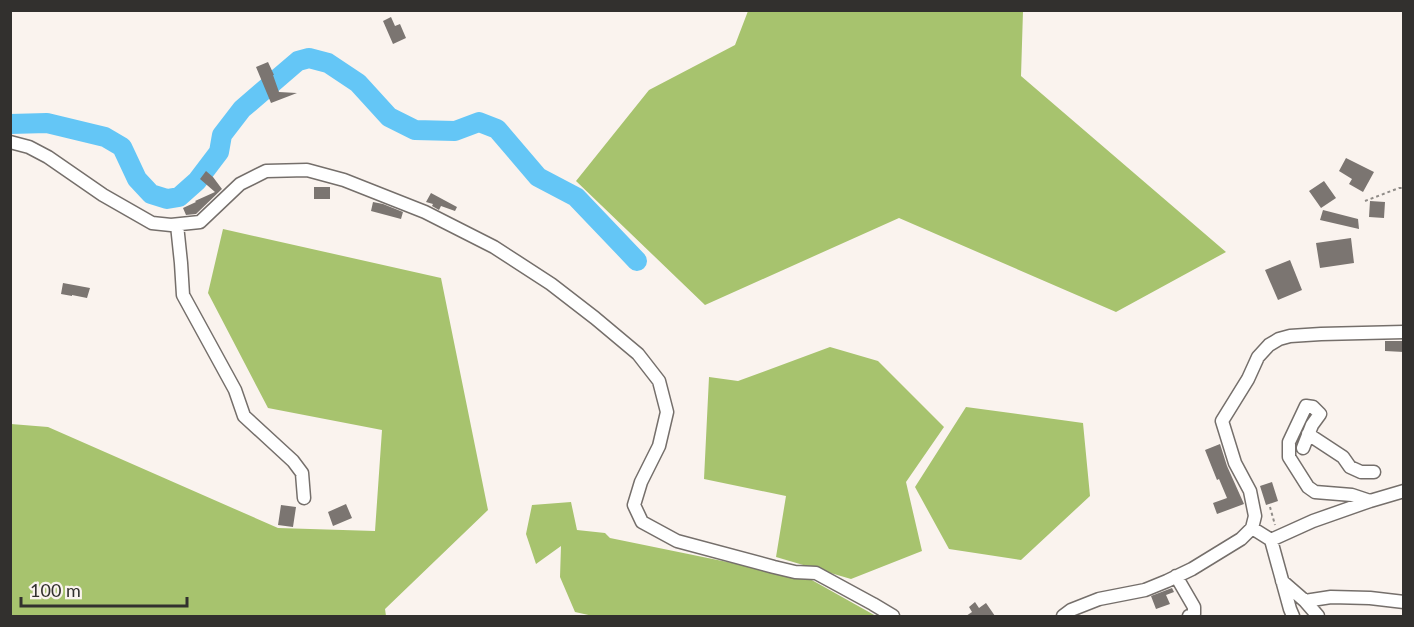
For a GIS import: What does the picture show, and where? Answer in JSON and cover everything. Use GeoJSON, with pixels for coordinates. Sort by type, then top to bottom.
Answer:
{"type":"FeatureCollection","features":[{"type":"Feature","properties":{"kind":"street"},"geometry":{"type":"LineString","coordinates":[[10,142],[29,147],[48,157],[103,195],[152,223],[177,225],[200,222],[240,184],[266,171],[307,170],[344,180],[425,212],[494,247],[551,284],[595,318],[638,354],[659,381],[667,412],[659,446],[641,482],[634,505],[642,522],[677,541],[795,572],[816,573],[893,616]]}},
{"type":"Feature","properties":{"kind":"street"},"geometry":{"type":"LineString","coordinates":[[177,225],[183,295],[235,390],[244,416],[293,460],[302,473],[304,498]]}},
{"type":"Feature","properties":{"kind":"street"},"geometry":{"type":"LineString","coordinates":[[1062,616],[1099,599],[1145,590],[1192,569],[1241,539],[1252,528],[1256,516],[1250,491],[1236,463],[1222,421],[1248,379],[1258,357],[1269,345],[1290,336],[1347,332],[1404,332]]}},
{"type":"Feature","properties":{"kind":"street"},"geometry":{"type":"LineString","coordinates":[[1303,448],[1312,425],[1320,414],[1313,407],[1306,406],[1289,442],[1289,458],[1308,487],[1314,492],[1352,495],[1370,501]]}},
{"type":"Feature","properties":{"kind":"street"},"geometry":{"type":"LineString","coordinates":[[1308,434],[1343,457],[1350,466],[1361,472],[1374,472]]}},
{"type":"Feature","properties":{"kind":"street"},"geometry":{"type":"LineString","coordinates":[[1252,528],[1275,538],[1313,521],[1404,491]]}},
{"type":"Feature","properties":{"kind":"street"},"geometry":{"type":"LineString","coordinates":[[1275,538],[1282,580],[1293,616]]}},
{"type":"Feature","properties":{"kind":"street"},"geometry":{"type":"LineString","coordinates":[[1176,576],[1194,607],[1194,614],[1189,616]]}},
{"type":"Feature","properties":{"kind":"street"},"geometry":{"type":"LineString","coordinates":[[1282,580],[1318,616]]}},
{"type":"Feature","properties":{"kind":"street"},"geometry":{"type":"LineString","coordinates":[[1305,601],[1331,597],[1404,602]]}},
{"type":"Feature","properties":{"kind":"path"},"geometry":{"type":"LineString","coordinates":[[1365,201],[1404,188]]}},
{"type":"Feature","properties":{"kind":"path"},"geometry":{"type":"LineString","coordinates":[[1270,507],[1275,538]]}},
{"type":"Feature","properties":{"kind":"green space"},"geometry":{"type":"Polygon","coordinates":[[[748,11],[1023,11],[1021,76],[1226,252],[1116,312],[899,218],[705,305],[576,181],[649,90],[735,45],[748,11]]]}},
{"type":"Feature","properties":{"kind":"green space"},"geometry":{"type":"Polygon","coordinates":[[[223,229],[441,278],[488,510],[385,609],[386,616],[11,616],[11,424],[48,427],[278,528],[375,531],[382,430],[268,408],[208,293],[223,229]]]}},
{"type":"Feature","properties":{"kind":"green space"},"geometry":{"type":"Polygon","coordinates":[[[830,347],[878,361],[944,427],[906,482],[922,551],[851,579],[776,557],[786,496],[704,479],[709,377],[738,381],[830,347]]]}},
{"type":"Feature","properties":{"kind":"green space"},"geometry":{"type":"Polygon","coordinates":[[[966,407],[1083,423],[1090,496],[1021,560],[949,549],[915,487],[966,407]]]}},
{"type":"Feature","properties":{"kind":"green space"},"geometry":{"type":"Polygon","coordinates":[[[571,502],[577,530],[605,533],[610,538],[810,579],[876,616],[593,616],[575,612],[560,577],[561,546],[536,564],[526,534],[532,505],[571,502]]]}},
{"type":"Feature","properties":{"kind":"building"},"geometry":{"type":"Polygon","coordinates":[[[391,17],[395,26],[400,24],[406,38],[393,44],[383,21],[391,17]]]}},
{"type":"Feature","properties":{"kind":"building"},"geometry":{"type":"Polygon","coordinates":[[[268,62],[279,92],[297,93],[271,103],[256,67],[268,62]]]}},
{"type":"Feature","properties":{"kind":"building"},"geometry":{"type":"Polygon","coordinates":[[[1346,158],[1374,172],[1363,192],[1349,184],[1352,179],[1339,171],[1346,158]]]}},
{"type":"Feature","properties":{"kind":"building"},"geometry":{"type":"Polygon","coordinates":[[[206,171],[222,189],[196,214],[186,215],[183,208],[215,192],[200,179],[206,171]]]}},
{"type":"Feature","properties":{"kind":"building"},"geometry":{"type":"Polygon","coordinates":[[[1324,181],[1336,198],[1321,208],[1309,191],[1324,181]]]}},
{"type":"Feature","properties":{"kind":"building"},"geometry":{"type":"Polygon","coordinates":[[[314,187],[330,187],[330,199],[314,199],[314,187]]]}},
{"type":"Feature","properties":{"kind":"building"},"geometry":{"type":"Polygon","coordinates":[[[431,193],[457,207],[455,211],[441,206],[439,210],[432,206],[433,204],[426,202],[431,193]]]}},
{"type":"Feature","properties":{"kind":"building"},"geometry":{"type":"Polygon","coordinates":[[[1370,201],[1385,202],[1384,218],[1369,217],[1370,201]]]}},
{"type":"Feature","properties":{"kind":"building"},"geometry":{"type":"Polygon","coordinates":[[[373,202],[403,212],[401,219],[371,211],[373,202]]]}},
{"type":"Feature","properties":{"kind":"building"},"geometry":{"type":"Polygon","coordinates":[[[1323,210],[1358,219],[1359,229],[1320,220],[1323,210]]]}},
{"type":"Feature","properties":{"kind":"building"},"geometry":{"type":"Polygon","coordinates":[[[1351,238],[1354,263],[1320,268],[1316,243],[1351,238]]]}},
{"type":"Feature","properties":{"kind":"building"},"geometry":{"type":"Polygon","coordinates":[[[1290,260],[1302,290],[1278,300],[1265,270],[1290,260]]]}},
{"type":"Feature","properties":{"kind":"building"},"geometry":{"type":"Polygon","coordinates":[[[63,283],[90,288],[87,298],[61,294],[63,283]]]}},
{"type":"Feature","properties":{"kind":"building"},"geometry":{"type":"Polygon","coordinates":[[[1385,341],[1404,341],[1404,352],[1385,351],[1385,341]]]}},
{"type":"Feature","properties":{"kind":"building"},"geometry":{"type":"Polygon","coordinates":[[[1220,444],[1244,504],[1217,514],[1213,503],[1227,498],[1205,450],[1220,444]]]}},
{"type":"Feature","properties":{"kind":"building"},"geometry":{"type":"Polygon","coordinates":[[[1272,482],[1278,501],[1266,505],[1260,486],[1272,482]]]}},
{"type":"Feature","properties":{"kind":"building"},"geometry":{"type":"Polygon","coordinates":[[[346,504],[352,518],[333,526],[328,512],[346,504]]]}},
{"type":"Feature","properties":{"kind":"building"},"geometry":{"type":"Polygon","coordinates":[[[281,505],[296,507],[293,527],[278,525],[281,505]]]}},
{"type":"Feature","properties":{"kind":"building"},"geometry":{"type":"Polygon","coordinates":[[[1172,588],[1174,592],[1166,595],[1170,604],[1156,609],[1151,596],[1172,588]]]}},
{"type":"Feature","properties":{"kind":"building"},"geometry":{"type":"Polygon","coordinates":[[[975,602],[979,608],[986,603],[995,616],[966,616],[972,612],[969,607],[975,602]]]}},
{"type":"Feature","properties":{"kind":"waterway"},"geometry":{"type":"LineString","coordinates":[[10,124],[47,123],[105,137],[122,147],[137,179],[151,194],[167,199],[179,197],[197,181],[219,152],[222,135],[242,109],[298,61],[309,58],[328,63],[358,83],[389,117],[415,130],[455,131],[479,122],[497,129],[538,177],[576,197],[637,261]]}}]}
